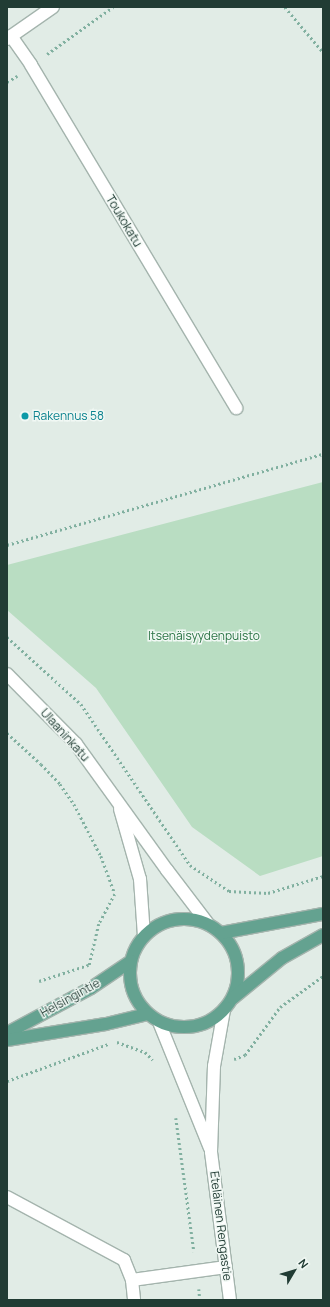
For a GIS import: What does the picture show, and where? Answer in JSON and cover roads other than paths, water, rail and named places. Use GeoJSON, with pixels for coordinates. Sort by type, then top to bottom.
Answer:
{"type":"FeatureCollection","features":[{"type":"Feature","properties":{"kind":"main road"},"geometry":{"type":"LineString","coordinates":[[221,933],[323,914]]}},
{"type":"Feature","properties":{"kind":"main road"},"geometry":{"type":"LineString","coordinates":[[232,999],[237,985],[239,971],[236,957],[230,944],[221,933],[209,925],[196,920],[182,919],[168,921],[155,927],[144,936],[136,948],[131,961],[130,976],[132,990],[138,1003],[147,1014],[159,1022],[172,1027],[187,1028],[201,1025],[214,1019],[224,1010],[232,999],[282,958],[323,935]]}},
{"type":"Feature","properties":{"kind":"main road","name":"Helsingintie"},"geometry":{"type":"LineString","coordinates":[[7,1033],[91,988],[131,961]]}},
{"type":"Feature","properties":{"kind":"main road","name":"Helsingintie"},"geometry":{"type":"LineString","coordinates":[[7,1040],[106,1024],[147,1014]]}},
{"type":"Feature","properties":{"kind":"street"},"geometry":{"type":"LineString","coordinates":[[9,38],[53,7]]}},
{"type":"Feature","properties":{"kind":"street","name":"Toukokatu"},"geometry":{"type":"LineString","coordinates":[[9,38],[31,65],[236,408]]}},
{"type":"Feature","properties":{"kind":"street","name":"Ulaaninkatu"},"geometry":{"type":"LineString","coordinates":[[7,674],[76,744],[209,925]]}},
{"type":"Feature","properties":{"kind":"street","name":"Ulaaninkatu"},"geometry":{"type":"LineString","coordinates":[[118,800],[140,879],[144,936]]}},
{"type":"Feature","properties":{"kind":"street","name":"Eteläinen Rengastie"},"geometry":{"type":"LineString","coordinates":[[224,1010],[214,1066],[212,1152],[230,1300]]}},
{"type":"Feature","properties":{"kind":"street","name":"Eteläinen Rengastie"},"geometry":{"type":"LineString","coordinates":[[159,1022],[212,1152]]}},
{"type":"Feature","properties":{"kind":"street"},"geometry":{"type":"LineString","coordinates":[[7,1197],[124,1260],[132,1280],[134,1300]]}},
{"type":"Feature","properties":{"kind":"street"},"geometry":{"type":"LineString","coordinates":[[132,1280],[226,1268]]}},
{"type":"Feature","properties":{"kind":"place","name":"Rakennus 58"},"geometry":{"type":"Point","coordinates":[25,416]}},
{"type":"Feature","properties":{"kind":"park label","name":"Itsenäisyydenpuisto"},"geometry":{"type":"Point","coordinates":[204,636]}}]}
